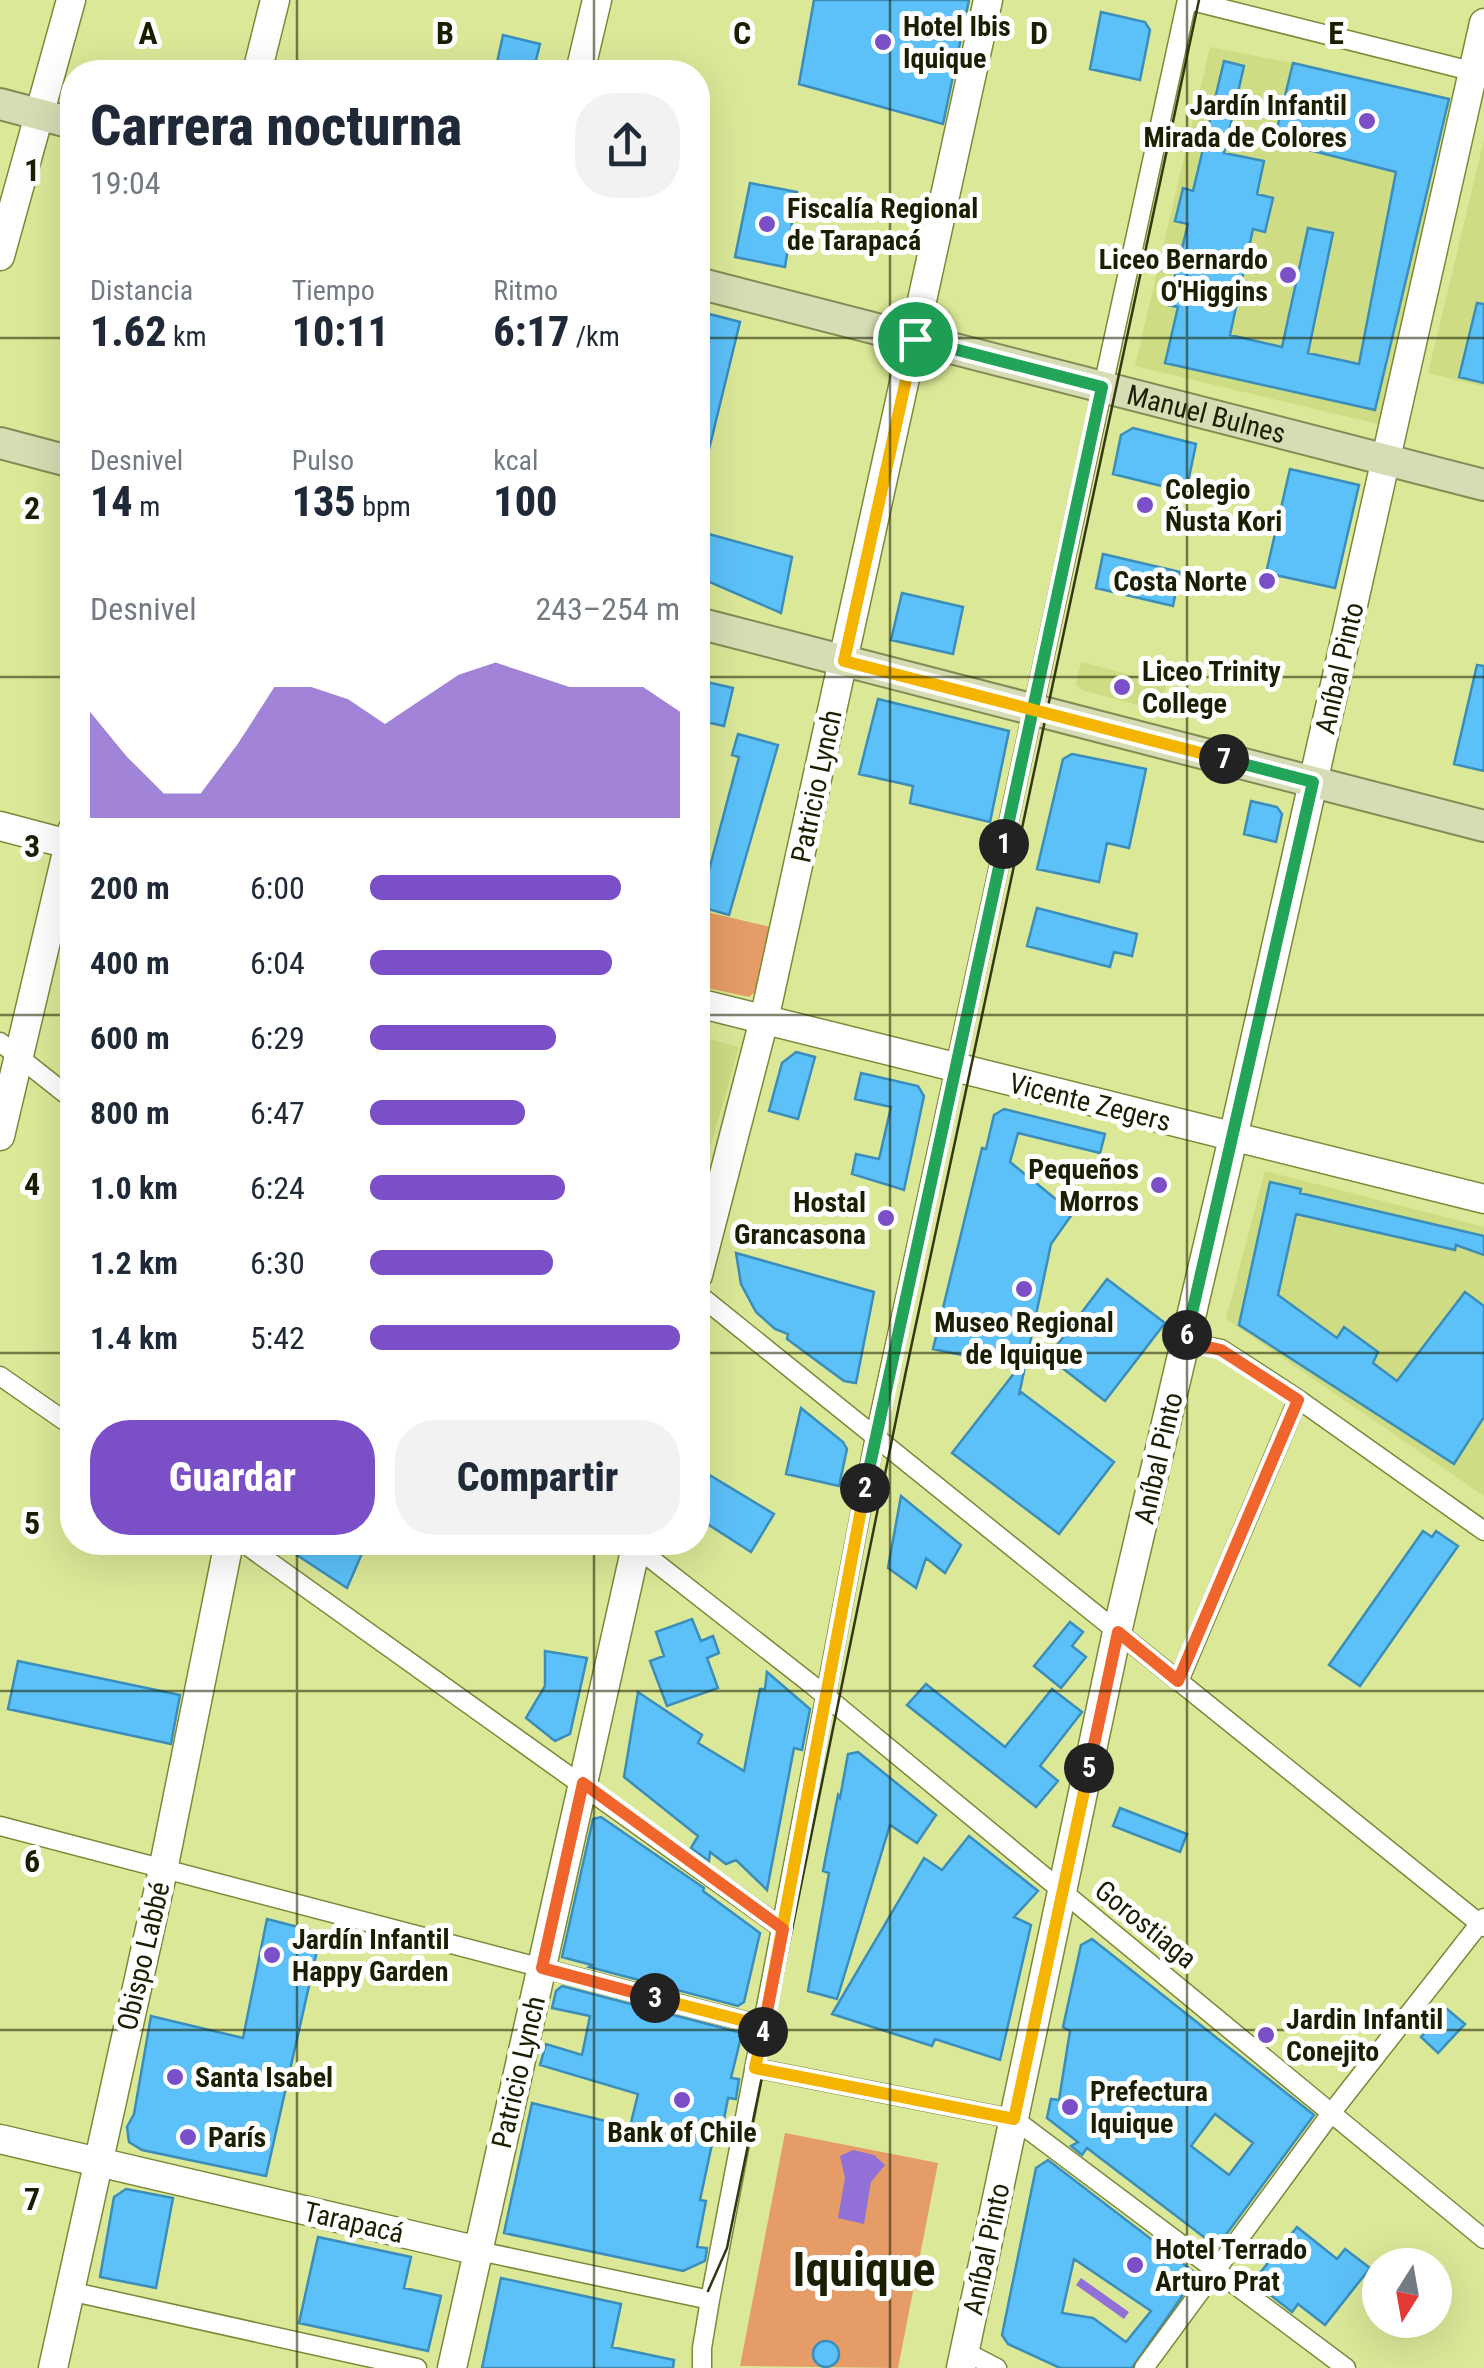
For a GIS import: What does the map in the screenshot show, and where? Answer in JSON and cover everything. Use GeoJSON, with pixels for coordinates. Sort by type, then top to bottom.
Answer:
{"type":"FeatureCollection","features":[{"type":"Feature","properties":{"kind":"main road"},"geometry":{"type":"LineString","coordinates":[[0,104],[60,120]]}},
{"type":"Feature","properties":{"kind":"main road","name":"Manuel Bulnes"},"geometry":{"type":"LineString","coordinates":[[710,287],[1484,485]]}},
{"type":"Feature","properties":{"kind":"main road"},"geometry":{"type":"LineString","coordinates":[[0,443],[60,459]]}},
{"type":"Feature","properties":{"kind":"main road"},"geometry":{"type":"LineString","coordinates":[[710,626],[1484,826]]}},
{"type":"Feature","properties":{"kind":"street"},"geometry":{"type":"LineString","coordinates":[[0,256],[71,0]]}},
{"type":"Feature","properties":{"kind":"street"},"geometry":{"type":"LineString","coordinates":[[260,60],[275,0]]}},
{"type":"Feature","properties":{"kind":"street"},"geometry":{"type":"LineString","coordinates":[[583,60],[597,0]]}},
{"type":"Feature","properties":{"kind":"street","name":"Patricio Lynch"},"geometry":{"type":"LineString","coordinates":[[710,1229],[764,1020],[988,0]]}},
{"type":"Feature","properties":{"kind":"street"},"geometry":{"type":"LineString","coordinates":[[702,2368],[710,2300],[875,1437],[1188,0],[1479,73]]}},
{"type":"Feature","properties":{"kind":"street","name":"Aníbal Pinto"},"geometry":{"type":"LineString","coordinates":[[963,2359],[1118,1632],[1386,460],[1479,73],[1484,23]]}},
{"type":"Feature","properties":{"kind":"street"},"geometry":{"type":"LineString","coordinates":[[0,826],[60,838]]}},
{"type":"Feature","properties":{"kind":"street"},"geometry":{"type":"LineString","coordinates":[[0,1136],[9,1049],[60,880]]}},
{"type":"Feature","properties":{"kind":"street","name":"Vicente Zegers"},"geometry":{"type":"LineString","coordinates":[[710,1006],[1484,1200]]}},
{"type":"Feature","properties":{"kind":"street"},"geometry":{"type":"LineString","coordinates":[[9,1049],[60,1090]]}},
{"type":"Feature","properties":{"kind":"street"},"geometry":{"type":"LineString","coordinates":[[710,1304],[1482,1923],[1332,2112],[1144,2368]]}},
{"type":"Feature","properties":{"kind":"street"},"geometry":{"type":"LineString","coordinates":[[1185,1342],[1221,1350],[1484,1531]]}},
{"type":"Feature","properties":{"kind":"street"},"geometry":{"type":"LineString","coordinates":[[0,1376],[60,1418]]}},
{"type":"Feature","properties":{"kind":"street"},"geometry":{"type":"LineString","coordinates":[[1178,1681],[1298,1400]]}},
{"type":"Feature","properties":{"kind":"street","name":"Obispo Labbé"},"geometry":{"type":"LineString","coordinates":[[53,2368],[163,1870],[226,1555]]}},
{"type":"Feature","properties":{"kind":"street"},"geometry":{"type":"LineString","coordinates":[[260,1555],[783,1929]]}},
{"type":"Feature","properties":{"kind":"street","name":"Patricio Lynch"},"geometry":{"type":"LineString","coordinates":[[452,2368],[632,1555]]}},
{"type":"Feature","properties":{"kind":"street","name":"Gorostiaga"},"geometry":{"type":"LineString","coordinates":[[648,1555],[1484,2239]]}},
{"type":"Feature","properties":{"kind":"street"},"geometry":{"type":"LineString","coordinates":[[0,1826],[764,2026]]}},
{"type":"Feature","properties":{"kind":"street"},"geometry":{"type":"LineString","coordinates":[[755,2068],[1014,2119],[1346,2368]]}},
{"type":"Feature","properties":{"kind":"street","name":"Tarapacá"},"geometry":{"type":"LineString","coordinates":[[0,2139],[710,2300]]}},
{"type":"Feature","properties":{"kind":"street"},"geometry":{"type":"LineString","coordinates":[[69,2292],[418,2368]]}},
{"type":"Feature","properties":{"kind":"street"},"geometry":{"type":"LineString","coordinates":[[963,2359],[998,2368]]}},
{"type":"Feature","properties":{"kind":"shaded area","name":"Liceo Bernardo O'Higgins"},"geometry":{"type":"Polygon","coordinates":[[[1210,47],[1293,63],[1274,141],[1440,184],[1386,426],[1135,366],[1210,47]]]}},
{"type":"Feature","properties":{"kind":"shaded area"},"geometry":{"type":"Polygon","coordinates":[[[1484,140],[1484,387],[1428,373],[1484,140]]]}},
{"type":"Feature","properties":{"kind":"shaded area","name":"Liceo Trinity College"},"geometry":{"type":"Polygon","coordinates":[[[1081,662],[1166,684],[1161,711],[1081,690],[1076,684],[1081,662]]]}},
{"type":"Feature","properties":{"kind":"shaded area"},"geometry":{"type":"Polygon","coordinates":[[[710,913],[775,928],[760,988],[749,997],[710,989],[710,913]]]}},
{"type":"Feature","properties":{"kind":"shaded area"},"geometry":{"type":"Polygon","coordinates":[[[710,1039],[739,1047],[710,1148],[710,1039]]]}},
{"type":"Feature","properties":{"kind":"shaded area"},"geometry":{"type":"Polygon","coordinates":[[[1265,1171],[1484,1227],[1484,1496],[1226,1319],[1265,1171]]]}},
{"type":"Feature","properties":{"kind":"shaded area"},"geometry":{"type":"Polygon","coordinates":[[[785,2133],[938,2163],[898,2368],[740,2366],[785,2133]]]}},
{"type":"Feature","properties":{"kind":"shaded area"},"geometry":{"type":"Polygon","coordinates":[[[853,2150],[874,2155],[885,2165],[871,2182],[864,2224],[838,2218],[845,2178],[840,2156],[853,2150]]]}},
{"type":"Feature","properties":{"kind":"shaded area"},"geometry":{"type":"Polygon","coordinates":[[[1081,2278],[1129,2312],[1124,2319],[1076,2285],[1081,2278]]]}},
{"type":"Feature","properties":{"kind":"building","name":"Hotel Ibis Iquique"},"geometry":{"type":"Polygon","coordinates":[[[814,0],[969,0],[943,124],[799,84],[814,0]]]}},
{"type":"Feature","properties":{"kind":"building"},"geometry":{"type":"Polygon","coordinates":[[[1101,12],[1145,22],[1150,30],[1140,80],[1090,69],[1101,12]]]}},
{"type":"Feature","properties":{"kind":"building"},"geometry":{"type":"Polygon","coordinates":[[[503,35],[540,44],[536,60],[498,60],[503,35]]]}},
{"type":"Feature","properties":{"kind":"building"},"geometry":{"type":"Polygon","coordinates":[[[1224,61],[1244,66],[1224,153],[1264,161],[1257,194],[1273,198],[1265,232],[1253,229],[1230,335],[1282,347],[1308,228],[1333,233],[1308,353],[1359,364],[1396,172],[1274,141],[1293,63],[1449,99],[1375,410],[1165,363],[1178,307],[1168,305],[1188,224],[1175,221],[1183,188],[1193,191],[1224,61]]]}},
{"type":"Feature","properties":{"kind":"building","name":"Fiscalía Regional de Tarapacá"},"geometry":{"type":"Polygon","coordinates":[[[750,183],[797,192],[785,267],[735,257],[750,183]]]}},
{"type":"Feature","properties":{"kind":"building"},"geometry":{"type":"Polygon","coordinates":[[[1477,303],[1484,304],[1484,383],[1459,377],[1477,303]]]}},
{"type":"Feature","properties":{"kind":"building"},"geometry":{"type":"Polygon","coordinates":[[[710,314],[740,322],[710,445],[710,314]]]}},
{"type":"Feature","properties":{"kind":"building"},"geometry":{"type":"Polygon","coordinates":[[[1133,428],[1196,444],[1186,492],[1113,474],[1121,435],[1133,428]]]}},
{"type":"Feature","properties":{"kind":"building"},"geometry":{"type":"Polygon","coordinates":[[[1290,469],[1359,485],[1335,588],[1266,573],[1290,469]]]}},
{"type":"Feature","properties":{"kind":"building"},"geometry":{"type":"Polygon","coordinates":[[[710,534],[792,557],[781,613],[710,582],[710,534]]]}},
{"type":"Feature","properties":{"kind":"building"},"geometry":{"type":"Polygon","coordinates":[[[1103,554],[1180,572],[1173,606],[1096,588],[1103,554]]]}},
{"type":"Feature","properties":{"kind":"building"},"geometry":{"type":"Polygon","coordinates":[[[902,593],[963,607],[953,654],[891,640],[902,593]]]}},
{"type":"Feature","properties":{"kind":"building"},"geometry":{"type":"Polygon","coordinates":[[[1477,665],[1484,666],[1484,771],[1454,764],[1477,665]]]}},
{"type":"Feature","properties":{"kind":"building"},"geometry":{"type":"Polygon","coordinates":[[[710,683],[733,688],[724,726],[710,723],[710,683]]]}},
{"type":"Feature","properties":{"kind":"building"},"geometry":{"type":"Polygon","coordinates":[[[878,699],[1009,731],[990,822],[910,803],[913,786],[859,774],[878,699]]]}},
{"type":"Feature","properties":{"kind":"building"},"geometry":{"type":"Polygon","coordinates":[[[738,734],[778,745],[729,915],[710,909],[710,866],[739,757],[732,755],[738,734]]]}},
{"type":"Feature","properties":{"kind":"building"},"geometry":{"type":"Polygon","coordinates":[[[1072,754],[1146,769],[1129,848],[1107,843],[1099,882],[1037,869],[1063,759],[1072,754]]]}},
{"type":"Feature","properties":{"kind":"building"},"geometry":{"type":"Polygon","coordinates":[[[1251,801],[1277,807],[1282,814],[1276,842],[1244,834],[1251,801]]]}},
{"type":"Feature","properties":{"kind":"building"},"geometry":{"type":"Polygon","coordinates":[[[1037,908],[1137,934],[1132,956],[1114,952],[1110,967],[1027,946],[1037,908]]]}},
{"type":"Feature","properties":{"kind":"building"},"geometry":{"type":"Polygon","coordinates":[[[796,1052],[815,1057],[798,1119],[769,1111],[782,1063],[796,1052]]]}},
{"type":"Feature","properties":{"kind":"building"},"geometry":{"type":"Polygon","coordinates":[[[861,1073],[918,1086],[924,1096],[904,1190],[852,1174],[856,1154],[879,1159],[891,1107],[855,1099],[861,1073]]]}},
{"type":"Feature","properties":{"kind":"building"},"geometry":{"type":"Polygon","coordinates":[[[1004,1109],[1105,1134],[1100,1153],[1018,1133],[1010,1162],[1073,1213],[1051,1244],[1019,1395],[1021,1392],[1114,1462],[1059,1534],[952,1453],[1019,1367],[933,1349],[982,1148],[986,1149],[994,1115],[1004,1109]]]}},
{"type":"Feature","properties":{"kind":"building"},"geometry":{"type":"Polygon","coordinates":[[[1270,1182],[1301,1189],[1300,1193],[1484,1236],[1484,1255],[1456,1245],[1455,1250],[1296,1214],[1278,1295],[1337,1338],[1344,1327],[1378,1352],[1373,1363],[1397,1381],[1465,1292],[1484,1306],[1484,1417],[1454,1464],[1239,1325],[1270,1182]]]}},
{"type":"Feature","properties":{"kind":"building"},"geometry":{"type":"Polygon","coordinates":[[[736,1253],[874,1292],[856,1383],[844,1381],[756,1312],[741,1284],[736,1253]]]}},
{"type":"Feature","properties":{"kind":"building"},"geometry":{"type":"Polygon","coordinates":[[[1107,1279],[1165,1323],[1105,1401],[1048,1357],[1107,1279]]]}},
{"type":"Feature","properties":{"kind":"building"},"geometry":{"type":"Polygon","coordinates":[[[801,1408],[847,1449],[839,1486],[786,1474],[801,1408]]]}},
{"type":"Feature","properties":{"kind":"building"},"geometry":{"type":"Polygon","coordinates":[[[710,1475],[774,1514],[751,1552],[710,1526],[710,1475]]]}},
{"type":"Feature","properties":{"kind":"building"},"geometry":{"type":"Polygon","coordinates":[[[901,1496],[961,1545],[945,1573],[926,1558],[916,1588],[888,1568],[901,1496]]]}},
{"type":"Feature","properties":{"kind":"building"},"geometry":{"type":"Polygon","coordinates":[[[1423,1531],[1432,1537],[1436,1531],[1458,1546],[1360,1686],[1329,1665],[1423,1531]]]}},
{"type":"Feature","properties":{"kind":"building"},"geometry":{"type":"Polygon","coordinates":[[[297,1555],[361,1555],[347,1588],[297,1555]]]}},
{"type":"Feature","properties":{"kind":"building"},"geometry":{"type":"Polygon","coordinates":[[[692,1619],[701,1641],[713,1636],[719,1653],[707,1658],[718,1688],[667,1706],[650,1661],[664,1656],[656,1632],[692,1619]]]}},
{"type":"Feature","properties":{"kind":"building"},"geometry":{"type":"Polygon","coordinates":[[[1070,1622],[1083,1632],[1072,1646],[1086,1657],[1061,1688],[1034,1666],[1070,1622]]]}},
{"type":"Feature","properties":{"kind":"building"},"geometry":{"type":"Polygon","coordinates":[[[545,1651],[587,1658],[570,1734],[555,1741],[526,1718],[545,1686],[545,1651]]]}},
{"type":"Feature","properties":{"kind":"building"},"geometry":{"type":"Polygon","coordinates":[[[18,1661],[180,1695],[171,1744],[8,1709],[18,1661]]]}},
{"type":"Feature","properties":{"kind":"building"},"geometry":{"type":"Polygon","coordinates":[[[767,1672],[810,1709],[802,1750],[794,1748],[767,1890],[736,1860],[726,1864],[710,1852],[709,1861],[691,1848],[698,1836],[624,1777],[638,1692],[702,1735],[698,1743],[744,1771],[767,1672]]]}},
{"type":"Feature","properties":{"kind":"building"},"geometry":{"type":"Polygon","coordinates":[[[926,1684],[1005,1747],[1052,1689],[1082,1712],[1040,1766],[1058,1781],[1036,1807],[907,1705],[926,1684]]]}},
{"type":"Feature","properties":{"kind":"building"},"geometry":{"type":"Polygon","coordinates":[[[858,1752],[936,1815],[917,1843],[890,1825],[837,1999],[808,1991],[829,1873],[823,1871],[838,1795],[840,1798],[848,1754],[858,1752]]]}},
{"type":"Feature","properties":{"kind":"building"},"geometry":{"type":"Polygon","coordinates":[[[1120,1808],[1187,1834],[1180,1852],[1113,1826],[1120,1808]]]}},
{"type":"Feature","properties":{"kind":"building"},"geometry":{"type":"Polygon","coordinates":[[[601,1817],[704,1888],[760,1933],[744,2002],[738,2006],[562,1957],[593,1819],[601,1817]]]}},
{"type":"Feature","properties":{"kind":"building"},"geometry":{"type":"Polygon","coordinates":[[[969,1836],[1038,1891],[1014,1917],[1031,1925],[1000,2060],[935,2039],[932,2046],[832,2014],[924,1858],[942,1870],[969,1836]]]}},
{"type":"Feature","properties":{"kind":"building"},"geometry":{"type":"Polygon","coordinates":[[[267,1919],[321,1933],[266,2176],[142,2150],[129,2142],[127,2127],[134,2114],[151,2016],[243,2038],[267,1919]]]}},
{"type":"Feature","properties":{"kind":"building"},"geometry":{"type":"Polygon","coordinates":[[[1092,1939],[1314,2115],[1217,2247],[1087,2148],[1082,2155],[1071,2146],[1078,2142],[1047,2118],[1051,2099],[1059,2100],[1070,2031],[1063,2027],[1081,1945],[1092,1939]],[[1215,2114],[1191,2146],[1229,2175],[1253,2143],[1215,2114]]]}},
{"type":"Feature","properties":{"kind":"building"},"geometry":{"type":"Polygon","coordinates":[[[562,1986],[742,2033],[731,2078],[739,2079],[736,2099],[728,2098],[719,2146],[712,2144],[700,2200],[706,2201],[697,2247],[707,2248],[705,2261],[683,2271],[504,2233],[532,2103],[630,2127],[638,2094],[540,2065],[546,2044],[582,2055],[590,2016],[552,2008],[556,1991],[562,1986]]]}},
{"type":"Feature","properties":{"kind":"building"},"geometry":{"type":"Polygon","coordinates":[[[1447,2009],[1465,2024],[1438,2053],[1421,2037],[1447,2009]]]}},
{"type":"Feature","properties":{"kind":"building","name":"Hotel Terrado Arturo Prat"},"geometry":{"type":"Polygon","coordinates":[[[1048,2160],[1194,2272],[1194,2279],[1132,2368],[1060,2368],[1008,2344],[1002,2335],[1036,2168],[1048,2160]],[[1074,2259],[1062,2313],[1093,2318],[1126,2342],[1151,2311],[1074,2259]]]}},
{"type":"Feature","properties":{"kind":"building"},"geometry":{"type":"Polygon","coordinates":[[[126,2189],[173,2198],[156,2288],[100,2277],[114,2197],[126,2189]]]}},
{"type":"Feature","properties":{"kind":"building"},"geometry":{"type":"Polygon","coordinates":[[[1297,2227],[1337,2259],[1345,2249],[1362,2262],[1362,2278],[1325,2325],[1298,2304],[1292,2312],[1269,2294],[1274,2287],[1259,2274],[1297,2227]]]}},
{"type":"Feature","properties":{"kind":"building"},"geometry":{"type":"Polygon","coordinates":[[[318,2237],[411,2257],[404,2288],[441,2296],[428,2351],[299,2323],[318,2237]]]}},
{"type":"Feature","properties":{"kind":"building"},"geometry":{"type":"Polygon","coordinates":[[[501,2278],[621,2304],[612,2347],[674,2360],[673,2368],[482,2368],[501,2278]]]}},
{"type":"Feature","properties":{"kind":"building"},"geometry":{"type":"Polygon","coordinates":[[[826,2341],[835,2345],[839,2354],[835,2363],[826,2367],[817,2363],[813,2354],[817,2345],[826,2341]]]}},
{"type":"Feature","properties":{"kind":"tram line"},"geometry":{"type":"LineString","coordinates":[[708,2291],[727,2248],[906,1371],[1199,0]]}},
{"type":"Feature","properties":{"kind":"place","name":"Hotel Ibis Iquique"},"geometry":{"type":"Point","coordinates":[883,42]}},
{"type":"Feature","properties":{"kind":"place","name":"Jardín Infantil Mirada de Colores"},"geometry":{"type":"Point","coordinates":[1367,121]}},
{"type":"Feature","properties":{"kind":"place","name":"Fiscalía Regional de Tarapacá"},"geometry":{"type":"Point","coordinates":[767,224]}},
{"type":"Feature","properties":{"kind":"place","name":"Liceo Bernardo O'Higgins"},"geometry":{"type":"Point","coordinates":[1288,275]}},
{"type":"Feature","properties":{"kind":"place","name":"Colegio Ñusta Kori"},"geometry":{"type":"Point","coordinates":[1145,505]}},
{"type":"Feature","properties":{"kind":"place","name":"Costa Norte"},"geometry":{"type":"Point","coordinates":[1267,581]}},
{"type":"Feature","properties":{"kind":"place","name":"Liceo Trinity College"},"geometry":{"type":"Point","coordinates":[1122,687]}},
{"type":"Feature","properties":{"kind":"place","name":"Pequeños Morros"},"geometry":{"type":"Point","coordinates":[1159,1185]}},
{"type":"Feature","properties":{"kind":"place","name":"Hostal Grancasona"},"geometry":{"type":"Point","coordinates":[886,1218]}},
{"type":"Feature","properties":{"kind":"place","name":"Museo Regional de Iquique"},"geometry":{"type":"Point","coordinates":[1024,1289]}},
{"type":"Feature","properties":{"kind":"place","name":"Jardín Infantil Happy Garden"},"geometry":{"type":"Point","coordinates":[272,1955]}},
{"type":"Feature","properties":{"kind":"place","name":"Jardin Infantil Conejito"},"geometry":{"type":"Point","coordinates":[1266,2035]}},
{"type":"Feature","properties":{"kind":"place","name":"Santa Isabel"},"geometry":{"type":"Point","coordinates":[175,2077]}},
{"type":"Feature","properties":{"kind":"place","name":"Bank of Chile"},"geometry":{"type":"Point","coordinates":[682,2100]}},
{"type":"Feature","properties":{"kind":"place","name":"Prefectura Iquique"},"geometry":{"type":"Point","coordinates":[1070,2107]}},
{"type":"Feature","properties":{"kind":"place","name":"París"},"geometry":{"type":"Point","coordinates":[188,2137]}},
{"type":"Feature","properties":{"kind":"place","name":"Hotel Terrado Arturo Prat"},"geometry":{"type":"Point","coordinates":[1135,2265]}},
{"type":"Feature","properties":{"kind":"district","name":"Iquique"},"geometry":{"type":"Point","coordinates":[864,2269]}},
{"type":"Feature","properties":{"kind":"route"},"geometry":{"type":"LineString","coordinates":[[915,339],[844,661],[1033,710],[1037,710],[1313,782],[1185,1342],[1221,1350],[1298,1400],[1178,1681],[1118,1632],[1014,2119],[755,2068],[764,2026],[783,1929],[583,1783],[542,1968],[764,2026],[783,1929],[875,1437],[957,1069],[1008,829],[1033,710],[1054,610],[1102,387],[915,339]]}}]}
